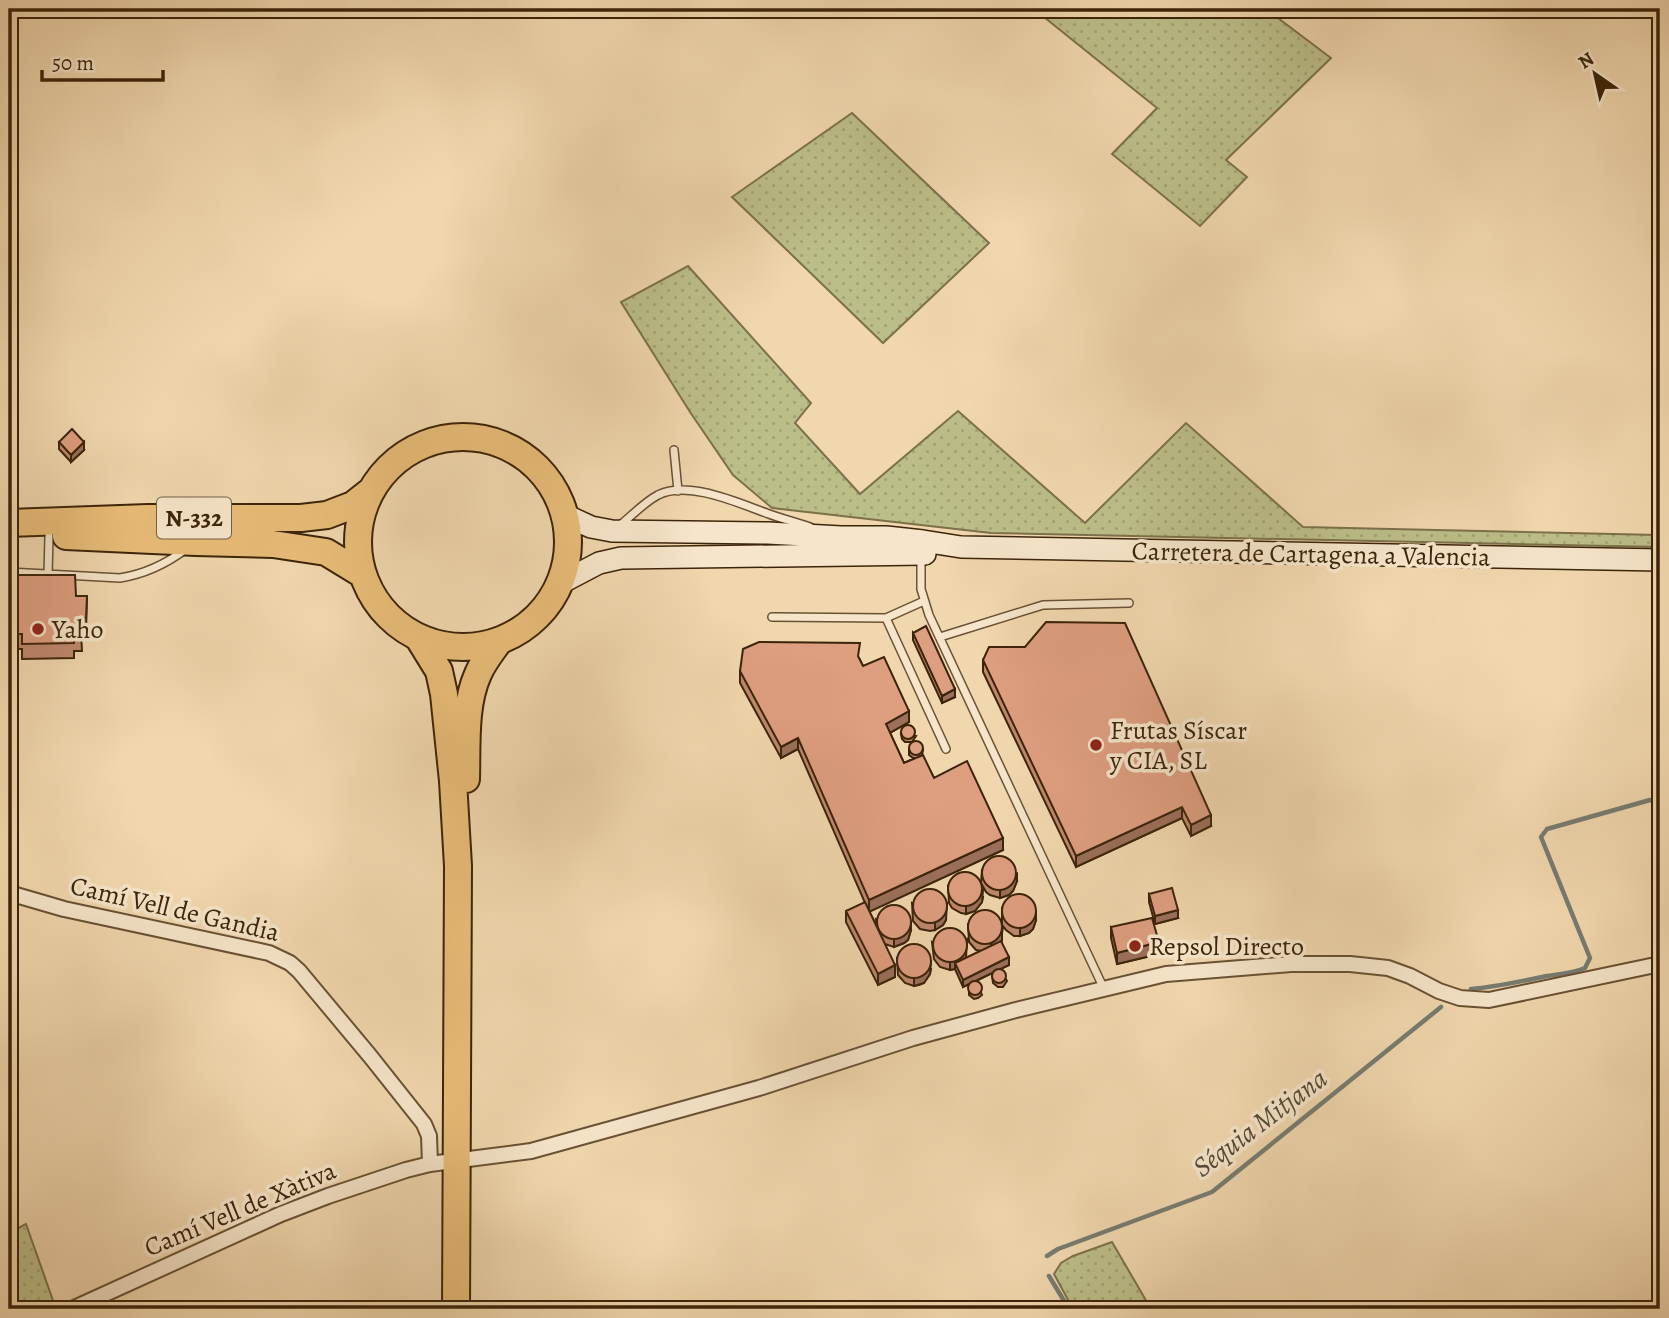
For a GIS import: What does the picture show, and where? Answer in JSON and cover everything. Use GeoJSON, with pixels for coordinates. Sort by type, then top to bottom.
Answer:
{"type":"FeatureCollection","features":[{"type":"Feature","properties":{"kind":"highway"},"geometry":{"type":"LineString","coordinates":[[449,439],[477,439],[504,446],[521,455],[536,466],[553,489],[565,515],[568,550],[559,584],[549,603],[535,619],[518,632],[499,641],[458,648],[418,638],[403,629],[378,605],[362,574],[358,548],[360,522],[372,490],[390,467],[413,450],[430,443],[449,439]]}},
{"type":"Feature","properties":{"kind":"highway","name":"N-332"},"geometry":{"type":"LineString","coordinates":[[9,523],[148,517],[301,518],[327,515],[353,505],[372,490]]}},
{"type":"Feature","properties":{"kind":"highway","name":"N-332"},"geometry":{"type":"LineString","coordinates":[[9,534],[273,544],[326,552],[362,574]]}},
{"type":"Feature","properties":{"kind":"highway"},"geometry":{"type":"LineString","coordinates":[[418,638],[439,671],[444,695],[458,866],[456,1309]]}},
{"type":"Feature","properties":{"kind":"highway"},"geometry":{"type":"LineString","coordinates":[[458,866],[469,714],[478,673],[499,641]]}},
{"type":"Feature","properties":{"kind":"main road","name":"Carretera de Cartagena a Valencia"},"geometry":{"type":"LineString","coordinates":[[565,515],[591,527],[612,531],[886,537],[961,547],[1660,560]]}},
{"type":"Feature","properties":{"kind":"main road","name":"Carretera de Cartagena a Valencia"},"geometry":{"type":"LineString","coordinates":[[559,584],[599,563],[621,558],[921,554],[961,547]]}},
{"type":"Feature","properties":{"kind":"street","name":"Camí Vell de Gandia"},"geometry":{"type":"LineString","coordinates":[[9,893],[64,909],[269,953],[290,963],[424,1124],[429,1136],[430,1164]]}},
{"type":"Feature","properties":{"kind":"street","name":"Camí Vell de Xàtiva"},"geometry":{"type":"LineString","coordinates":[[72,1309],[281,1214],[328,1196],[430,1164],[531,1151],[759,1088],[913,1038],[1166,974],[1290,964],[1350,964],[1388,968],[1460,998],[1489,1000],[1660,964]]}},
{"type":"Feature","properties":{"kind":"lane"},"geometry":{"type":"LineString","coordinates":[[674,450],[678,491]]}},
{"type":"Feature","properties":{"kind":"lane"},"geometry":{"type":"LineString","coordinates":[[612,531],[658,495],[678,491],[707,494],[742,503],[841,537]]}},
{"type":"Feature","properties":{"kind":"lane"},"geometry":{"type":"LineString","coordinates":[[48,575],[49,536]]}},
{"type":"Feature","properties":{"kind":"lane"},"geometry":{"type":"LineString","coordinates":[[9,572],[120,578],[137,575],[169,562],[196,542]]}},
{"type":"Feature","properties":{"kind":"lane"},"geometry":{"type":"LineString","coordinates":[[921,554],[921,589],[924,601],[1104,989]]}},
{"type":"Feature","properties":{"kind":"lane"},"geometry":{"type":"LineString","coordinates":[[772,617],[886,618],[924,601]]}},
{"type":"Feature","properties":{"kind":"lane"},"geometry":{"type":"LineString","coordinates":[[940,637],[1043,605],[1129,603]]}},
{"type":"Feature","properties":{"kind":"lane"},"geometry":{"type":"LineString","coordinates":[[886,618],[946,749]]}},
{"type":"Feature","properties":{"kind":"green space"},"geometry":{"type":"Polygon","coordinates":[[[1034,9],[1266,9],[1331,58],[1226,160],[1247,177],[1200,226],[1112,154],[1157,108],[1034,9]]]}},
{"type":"Feature","properties":{"kind":"green space"},"geometry":{"type":"Polygon","coordinates":[[[852,113],[989,243],[883,343],[732,197],[852,113]]]}},
{"type":"Feature","properties":{"kind":"green space"},"geometry":{"type":"Polygon","coordinates":[[[688,266],[811,403],[795,423],[860,494],[958,411],[1085,523],[1186,423],[1303,527],[1660,534],[1660,547],[991,533],[772,508],[733,475],[621,302],[688,266]]]}},
{"type":"Feature","properties":{"kind":"green space"},"geometry":{"type":"Polygon","coordinates":[[[26,1224],[56,1309],[9,1309],[9,1233],[26,1224]]]}},
{"type":"Feature","properties":{"kind":"green space"},"geometry":{"type":"Polygon","coordinates":[[[1112,1242],[1151,1309],[1073,1309],[1054,1274],[1061,1263],[1073,1256],[1112,1242]]]}},
{"type":"Feature","properties":{"kind":"building"},"geometry":{"type":"Polygon","coordinates":[[[72,429],[84,442],[71,455],[59,442],[72,429]]]}},
{"type":"Feature","properties":{"kind":"building"},"geometry":{"type":"Polygon","coordinates":[[[16,575],[75,575],[76,596],[87,596],[86,618],[81,619],[82,636],[74,637],[74,643],[22,644],[22,634],[15,634],[15,622],[9,622],[9,609],[15,608],[16,575]]]}},
{"type":"Feature","properties":{"kind":"building","name":"Frutas Síscar y CIA, SL"},"geometry":{"type":"Polygon","coordinates":[[[1046,622],[1125,623],[1211,815],[1191,825],[1182,807],[1076,856],[983,660],[989,647],[1025,647],[1046,622]]]}},
{"type":"Feature","properties":{"kind":"building"},"geometry":{"type":"Polygon","coordinates":[[[926,626],[955,689],[942,696],[913,633],[926,626]]]}},
{"type":"Feature","properties":{"kind":"building"},"geometry":{"type":"Polygon","coordinates":[[[759,642],[860,643],[858,656],[863,666],[884,657],[909,711],[886,724],[904,763],[923,755],[934,778],[967,761],[1003,838],[869,900],[798,738],[781,747],[740,671],[743,649],[759,642]]]}},
{"type":"Feature","properties":{"kind":"building"},"geometry":{"type":"Polygon","coordinates":[[[908,725],[913,727],[913,737],[908,739],[903,737],[901,732],[903,727],[908,725]]]}},
{"type":"Feature","properties":{"kind":"building"},"geometry":{"type":"Polygon","coordinates":[[[916,741],[921,743],[921,753],[916,755],[911,753],[909,748],[911,743],[916,741]]]}},
{"type":"Feature","properties":{"kind":"building"},"geometry":{"type":"Polygon","coordinates":[[[999,856],[1011,861],[1016,873],[1011,885],[999,890],[987,885],[982,873],[987,861],[999,856]]]}},
{"type":"Feature","properties":{"kind":"building"},"geometry":{"type":"Polygon","coordinates":[[[965,872],[977,877],[982,889],[977,901],[965,906],[953,901],[948,889],[953,877],[965,872]]]}},
{"type":"Feature","properties":{"kind":"building"},"geometry":{"type":"Polygon","coordinates":[[[1172,888],[1178,910],[1155,916],[1149,894],[1172,888]]]}},
{"type":"Feature","properties":{"kind":"building"},"geometry":{"type":"Polygon","coordinates":[[[930,889],[942,894],[947,906],[942,918],[930,923],[918,918],[913,906],[918,894],[930,889]]]}},
{"type":"Feature","properties":{"kind":"building"},"geometry":{"type":"Polygon","coordinates":[[[1019,894],[1031,899],[1036,911],[1031,923],[1019,928],[1007,923],[1002,911],[1007,899],[1019,894]]]}},
{"type":"Feature","properties":{"kind":"building"},"geometry":{"type":"Polygon","coordinates":[[[865,902],[895,965],[878,974],[846,911],[865,902]]]}},
{"type":"Feature","properties":{"kind":"building"},"geometry":{"type":"Polygon","coordinates":[[[894,905],[906,910],[911,922],[906,934],[894,939],[882,934],[877,922],[882,910],[894,905]]]}},
{"type":"Feature","properties":{"kind":"building"},"geometry":{"type":"Polygon","coordinates":[[[985,910],[997,915],[1002,927],[997,939],[985,944],[973,939],[968,927],[973,915],[985,910]]]}},
{"type":"Feature","properties":{"kind":"building"},"geometry":{"type":"Polygon","coordinates":[[[1152,918],[1159,942],[1117,953],[1111,927],[1152,918]]]}},
{"type":"Feature","properties":{"kind":"building"},"geometry":{"type":"Polygon","coordinates":[[[950,928],[962,933],[967,945],[962,957],[950,962],[938,957],[933,945],[938,933],[950,928]]]}},
{"type":"Feature","properties":{"kind":"building"},"geometry":{"type":"Polygon","coordinates":[[[1001,941],[1009,957],[963,980],[955,963],[1001,941]]]}},
{"type":"Feature","properties":{"kind":"building"},"geometry":{"type":"Polygon","coordinates":[[[914,944],[926,949],[931,961],[926,973],[914,978],[902,973],[897,961],[902,949],[914,944]]]}},
{"type":"Feature","properties":{"kind":"building"},"geometry":{"type":"Polygon","coordinates":[[[999,969],[1004,971],[1004,981],[999,983],[994,981],[992,976],[994,971],[999,969]]]}},
{"type":"Feature","properties":{"kind":"building"},"geometry":{"type":"Polygon","coordinates":[[[975,981],[980,983],[980,993],[975,995],[970,993],[968,988],[970,983],[975,981]]]}},
{"type":"Feature","properties":{"kind":"waterway","name":"Séquia Mitjana"},"geometry":{"type":"LineString","coordinates":[[1471,989],[1585,968],[1590,958],[1541,837],[1547,829],[1650,800],[1660,802]]}},
{"type":"Feature","properties":{"kind":"waterway","name":"Séquia Mitjana"},"geometry":{"type":"LineString","coordinates":[[1047,1256],[1058,1249],[1212,1192],[1441,1007]]}},
{"type":"Feature","properties":{"kind":"waterway","name":"Séquia Mitjana"},"geometry":{"type":"LineString","coordinates":[[1049,1276],[1067,1309]]}},
{"type":"Feature","properties":{"kind":"place","name":"Yaho"},"geometry":{"type":"Point","coordinates":[38,629]}},
{"type":"Feature","properties":{"kind":"place","name":"Frutas Síscar y CIA, SL"},"geometry":{"type":"Point","coordinates":[1096,745]}},
{"type":"Feature","properties":{"kind":"place","name":"Repsol Directo"},"geometry":{"type":"Point","coordinates":[1135,946]}}]}
